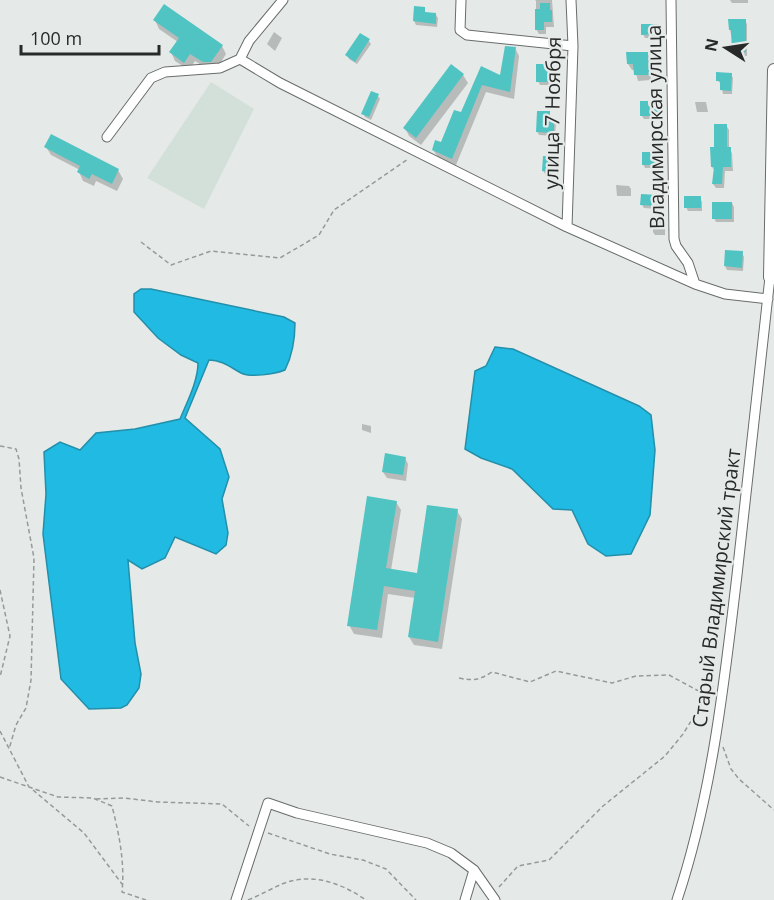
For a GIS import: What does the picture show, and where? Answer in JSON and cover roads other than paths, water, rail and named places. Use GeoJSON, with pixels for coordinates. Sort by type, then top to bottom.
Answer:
{"type":"FeatureCollection","features":[{"type":"Feature","properties":{"kind":"main road"},"geometry":{"type":"LineString","coordinates":[[772,278],[774,70]]}},
{"type":"Feature","properties":{"kind":"street"},"geometry":{"type":"LineString","coordinates":[[107,137],[151,78],[165,72],[220,68],[240,59],[249,41],[283,0]]}},
{"type":"Feature","properties":{"kind":"street"},"geometry":{"type":"LineString","coordinates":[[461,0],[460,30],[466,35],[573,46]]}},
{"type":"Feature","properties":{"kind":"street","name":"улица 7 Ноября"},"geometry":{"type":"LineString","coordinates":[[567,227],[573,46],[571,0]]}},
{"type":"Feature","properties":{"kind":"street","name":"Владимирская улица"},"geometry":{"type":"LineString","coordinates":[[671,0],[674,239],[688,263],[695,284]]}},
{"type":"Feature","properties":{"kind":"street"},"geometry":{"type":"LineString","coordinates":[[240,59],[280,83],[567,227],[695,284],[725,294],[768,300]]}},
{"type":"Feature","properties":{"kind":"street","name":"Старый Владимирский тракт"},"geometry":{"type":"LineString","coordinates":[[677,900],[692,855],[711,771],[726,665],[772,278]]}},
{"type":"Feature","properties":{"kind":"street"},"geometry":{"type":"LineString","coordinates":[[236,900],[268,803],[297,813],[427,843],[451,853],[474,870],[493,898]]}},
{"type":"Feature","properties":{"kind":"street"},"geometry":{"type":"LineString","coordinates":[[465,900],[474,870]]}},
{"type":"Feature","properties":{"kind":"water"},"geometry":{"type":"Polygon","coordinates":[[[141,289],[151,289],[284,317],[295,323],[294,341],[285,370],[275,373],[245,374],[222,363],[209,360],[185,418],[220,449],[229,477],[222,499],[228,533],[226,545],[216,554],[175,537],[165,558],[142,569],[128,560],[135,643],[141,674],[139,688],[127,705],[121,708],[89,709],[61,679],[43,534],[46,494],[44,452],[60,442],[80,450],[96,433],[135,429],[180,419],[194,384],[198,363],[181,355],[158,338],[134,312],[134,294],[141,289]]]}},
{"type":"Feature","properties":{"kind":"water"},"geometry":{"type":"Polygon","coordinates":[[[495,347],[513,349],[639,406],[651,415],[655,450],[650,515],[631,554],[606,556],[588,544],[572,510],[553,509],[512,469],[481,458],[465,449],[475,371],[486,366],[495,347]]]}}]}
